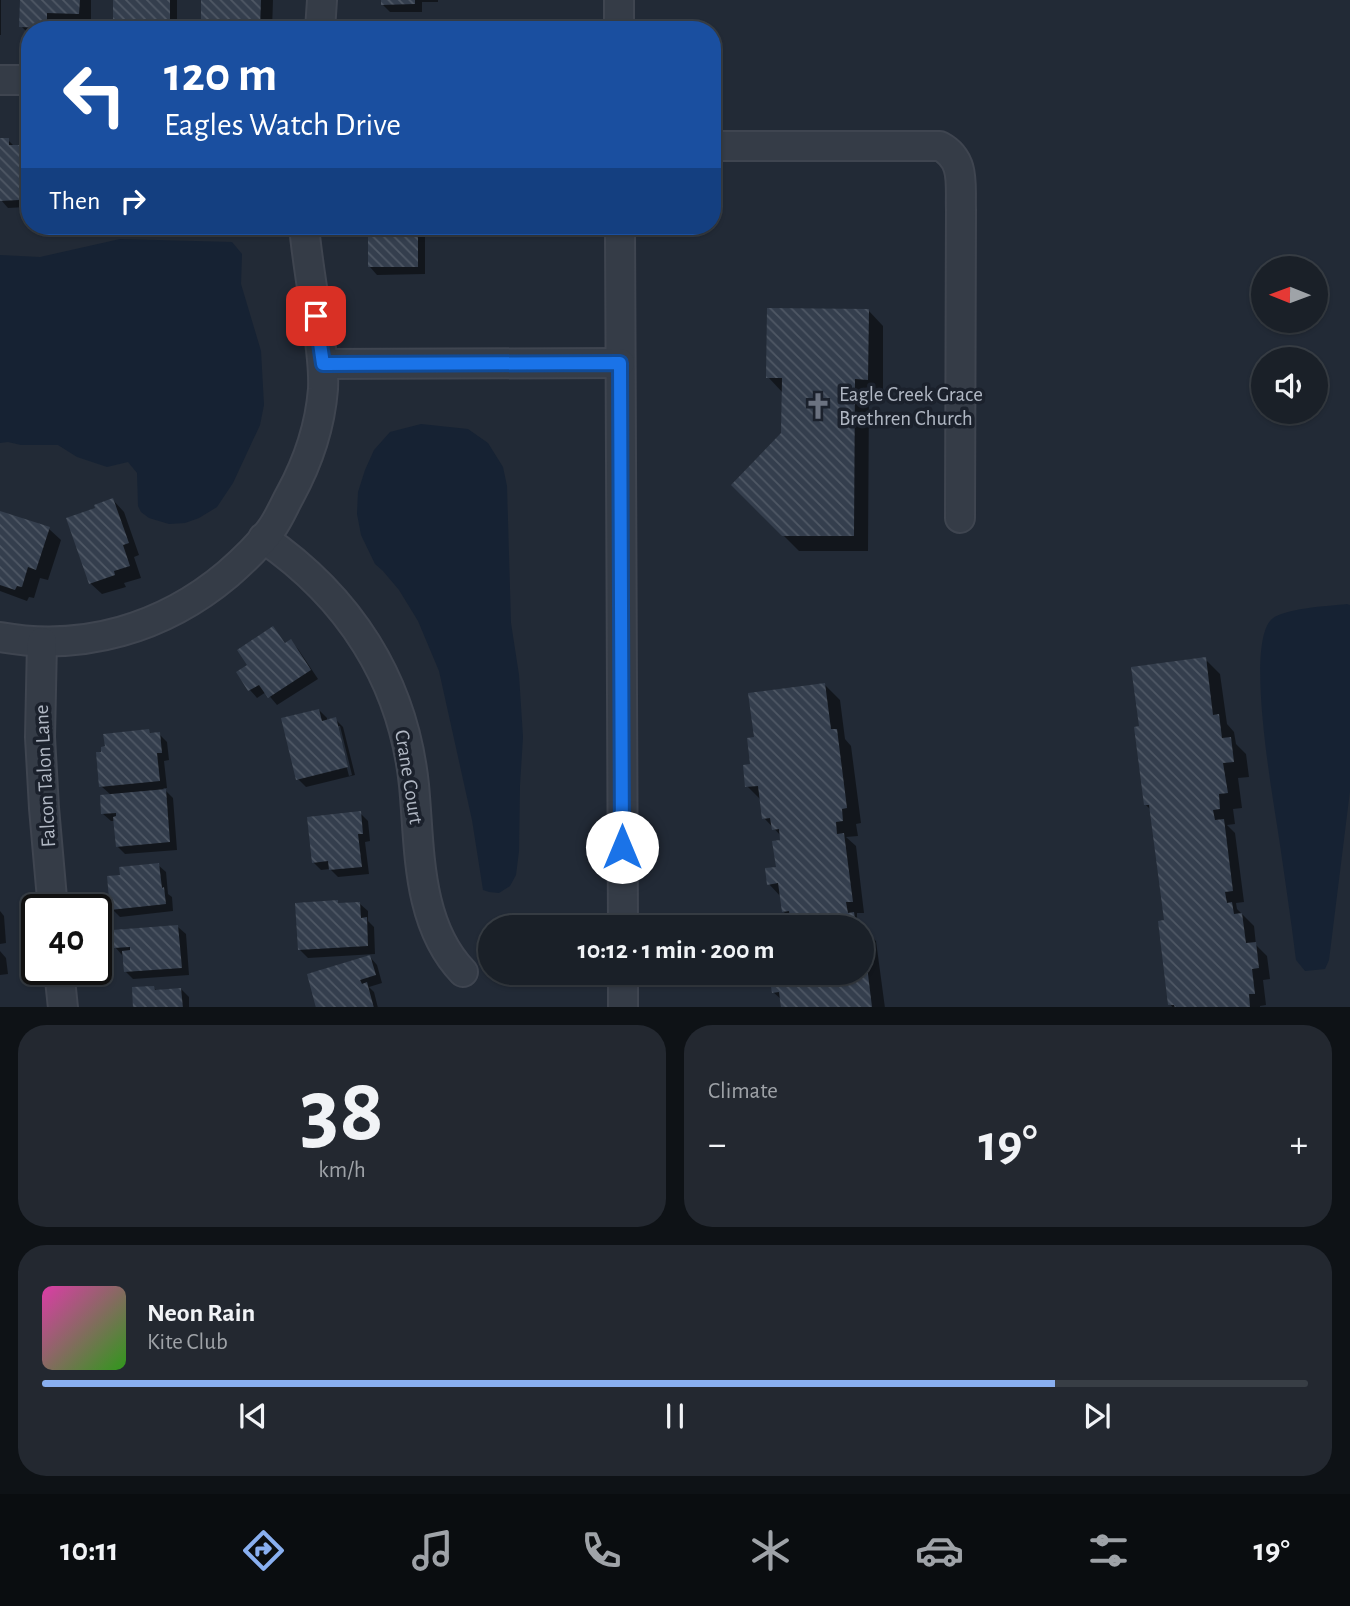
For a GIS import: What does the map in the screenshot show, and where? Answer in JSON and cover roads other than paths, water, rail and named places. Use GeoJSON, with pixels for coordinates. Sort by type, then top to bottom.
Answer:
{"type":"FeatureCollection","features":[{"type":"Feature","properties":{"kind":"street"},"geometry":{"type":"LineString","coordinates":[[321,21],[322,0]]}},
{"type":"Feature","properties":{"kind":"street"},"geometry":{"type":"LineString","coordinates":[[619,0],[619,21]]}},
{"type":"Feature","properties":{"kind":"street"},"geometry":{"type":"LineString","coordinates":[[0,80],[21,80]]}},
{"type":"Feature","properties":{"kind":"street"},"geometry":{"type":"LineString","coordinates":[[721,146],[940,146],[950,151],[956,160],[960,171],[961,210],[960,518]]}},
{"type":"Feature","properties":{"kind":"street"},"geometry":{"type":"LineString","coordinates":[[0,637],[42,642],[67,641],[117,633],[142,625],[187,604],[219,582],[238,566],[272,527],[309,457],[323,391],[323,364],[305,235]]}},
{"type":"Feature","properties":{"kind":"street"},"geometry":{"type":"LineString","coordinates":[[620,235],[623,915]]}},
{"type":"Feature","properties":{"kind":"street"},"geometry":{"type":"LineString","coordinates":[[323,364],[620,363]]}},
{"type":"Feature","properties":{"kind":"street","name":"Crane Court"},"geometry":{"type":"LineString","coordinates":[[263,538],[314,578],[332,597],[364,638],[393,695],[408,744],[425,894],[439,935],[450,957],[463,972]]}},
{"type":"Feature","properties":{"kind":"street","name":"Falcon Talon Lane"},"geometry":{"type":"LineString","coordinates":[[42,642],[40,737],[52,894]]}},
{"type":"Feature","properties":{"kind":"street"},"geometry":{"type":"LineString","coordinates":[[60,985],[62,1007]]}},
{"type":"Feature","properties":{"kind":"street"},"geometry":{"type":"LineString","coordinates":[[623,985],[623,1007]]}},
{"type":"Feature","properties":{"kind":"water"},"geometry":{"type":"Polygon","coordinates":[[[120,239],[232,242],[242,254],[241,284],[261,351],[264,405],[260,425],[233,483],[217,507],[185,523],[169,524],[149,518],[141,512],[138,506],[137,473],[128,462],[107,467],[77,457],[58,445],[0,443],[0,255],[40,257],[120,239]]]}},
{"type":"Feature","properties":{"kind":"water"},"geometry":{"type":"Polygon","coordinates":[[[421,424],[468,429],[488,443],[503,467],[507,486],[511,623],[519,675],[523,737],[516,875],[510,886],[499,893],[483,890],[472,820],[439,671],[418,621],[399,590],[375,564],[361,535],[357,514],[358,492],[374,450],[390,432],[421,424]]]}},
{"type":"Feature","properties":{"kind":"water"},"geometry":{"type":"Polygon","coordinates":[[[1350,605],[1350,791],[1329,960],[1325,969],[1305,971],[1296,960],[1267,759],[1260,662],[1263,637],[1270,621],[1275,617],[1306,608],[1350,605]]]}},
{"type":"Feature","properties":{"kind":"place","name":"Eagle Creek Grace Brethren Church"},"geometry":{"type":"Point","coordinates":[818,406]}}]}
